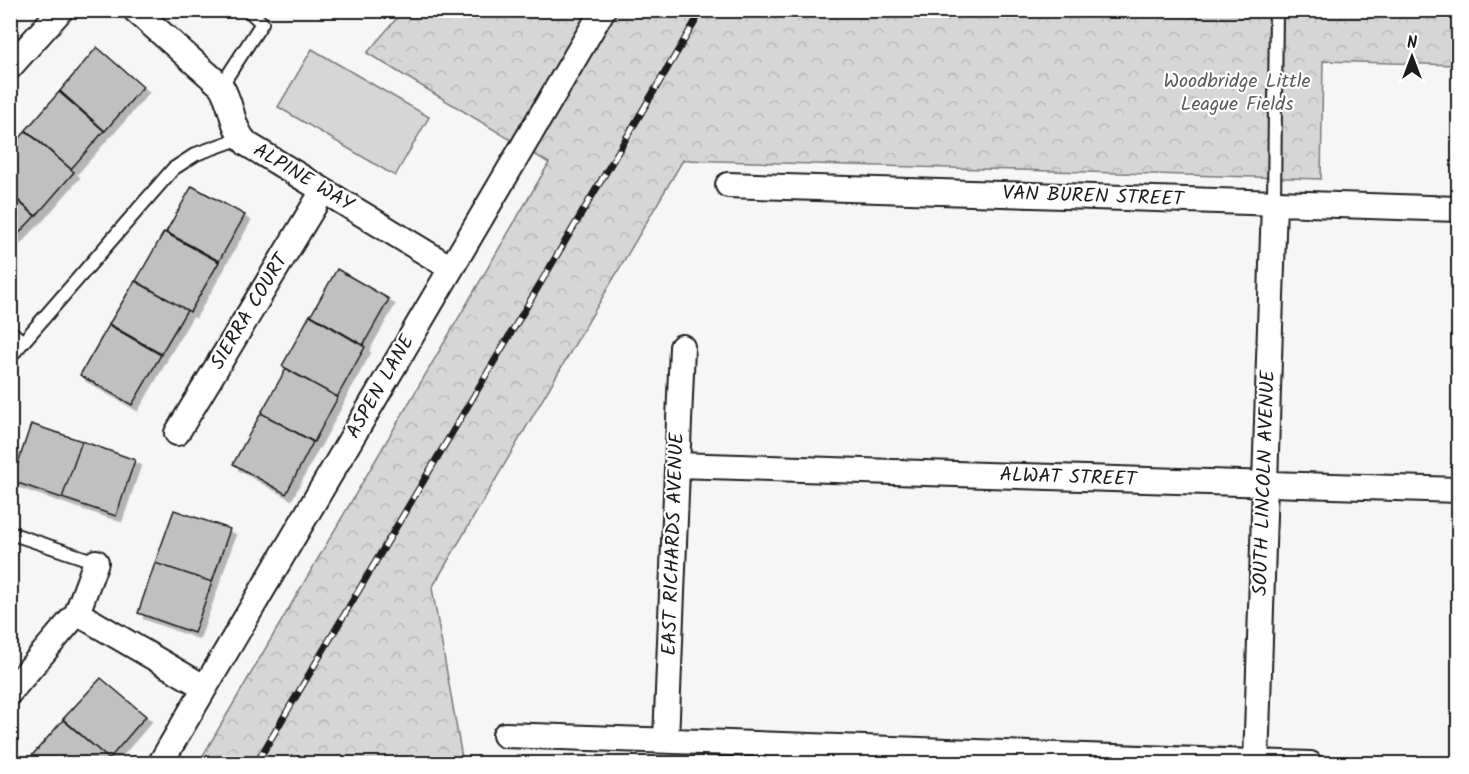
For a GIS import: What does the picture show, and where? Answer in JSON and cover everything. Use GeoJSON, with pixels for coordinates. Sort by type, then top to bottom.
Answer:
{"type":"FeatureCollection","features":[{"type":"Feature","properties":{"kind":"street"},"geometry":{"type":"LineString","coordinates":[[10,67],[61,10]]}},
{"type":"Feature","properties":{"kind":"street","name":"ALPINE WAY"},"geometry":{"type":"LineString","coordinates":[[135,10],[221,86],[230,101],[233,120],[241,138],[255,151],[451,268]]}},
{"type":"Feature","properties":{"kind":"street","name":"ASPEN LANE"},"geometry":{"type":"LineString","coordinates":[[160,764],[603,10]]}},
{"type":"Feature","properties":{"kind":"street","name":"VAN BUREN STREET"},"geometry":{"type":"LineString","coordinates":[[729,185],[1458,209]]}},
{"type":"Feature","properties":{"kind":"street","name":"SIERRA COURT"},"geometry":{"type":"LineString","coordinates":[[177,433],[323,191]]}},
{"type":"Feature","properties":{"kind":"street","name":"SOUTH LINCOLN AVENUE"},"geometry":{"type":"LineString","coordinates":[[1256,763],[1274,203]]}},
{"type":"Feature","properties":{"kind":"street","name":"EAST RICHARDS AVENUE"},"geometry":{"type":"LineString","coordinates":[[666,740],[682,347]]}},
{"type":"Feature","properties":{"kind":"street","name":"ALWAT STREET"},"geometry":{"type":"LineString","coordinates":[[677,465],[1458,490]]}},
{"type":"Feature","properties":{"kind":"street"},"geometry":{"type":"LineString","coordinates":[[10,692],[70,624],[77,613],[96,562]]}},
{"type":"Feature","properties":{"kind":"street"},"geometry":{"type":"LineString","coordinates":[[77,613],[204,687]]}},
{"type":"Feature","properties":{"kind":"street"},"geometry":{"type":"LineString","coordinates":[[505,735],[666,740],[918,756],[1310,764]]}},
{"type":"Feature","properties":{"kind":"lane"},"geometry":{"type":"LineString","coordinates":[[221,86],[262,23],[248,10]]}},
{"type":"Feature","properties":{"kind":"lane"},"geometry":{"type":"LineString","coordinates":[[1274,203],[1276,10]]}},
{"type":"Feature","properties":{"kind":"lane"},"geometry":{"type":"LineString","coordinates":[[10,357],[173,169],[196,154],[241,138]]}},
{"type":"Feature","properties":{"kind":"lane"},"geometry":{"type":"LineString","coordinates":[[10,331],[23,342]]}},
{"type":"Feature","properties":{"kind":"lane"},"geometry":{"type":"LineString","coordinates":[[10,533],[96,562]]}},
{"type":"Feature","properties":{"kind":"green space","name":"Woodbridge Little League Fields"},"geometry":{"type":"Polygon","coordinates":[[[403,11],[1458,11],[1458,65],[1323,61],[1321,179],[683,160],[432,588],[462,758],[534,763],[198,764],[549,163],[367,53],[403,11]]]}},
{"type":"Feature","properties":{"kind":"green space"},"geometry":{"type":"Polygon","coordinates":[[[312,49],[429,117],[395,176],[278,107],[312,49]]]}},
{"type":"Feature","properties":{"kind":"building"},"geometry":{"type":"Polygon","coordinates":[[[97,47],[143,87],[105,131],[60,91],[97,47]]]}},
{"type":"Feature","properties":{"kind":"building"},"geometry":{"type":"Polygon","coordinates":[[[59,92],[104,131],[71,169],[26,130],[59,92]]]}},
{"type":"Feature","properties":{"kind":"building"},"geometry":{"type":"Polygon","coordinates":[[[26,131],[74,172],[36,216],[10,193],[10,149],[26,131]]]}},
{"type":"Feature","properties":{"kind":"building"},"geometry":{"type":"Polygon","coordinates":[[[192,186],[245,215],[219,261],[166,232],[192,186]]]}},
{"type":"Feature","properties":{"kind":"building"},"geometry":{"type":"Polygon","coordinates":[[[10,194],[35,216],[10,243],[10,194]]]}},
{"type":"Feature","properties":{"kind":"building"},"geometry":{"type":"Polygon","coordinates":[[[164,232],[219,262],[190,312],[136,281],[164,232]]]}},
{"type":"Feature","properties":{"kind":"building"},"geometry":{"type":"Polygon","coordinates":[[[337,269],[389,299],[363,345],[311,315],[337,269]]]}},
{"type":"Feature","properties":{"kind":"building"},"geometry":{"type":"Polygon","coordinates":[[[135,281],[187,310],[161,354],[109,324],[135,281]]]}},
{"type":"Feature","properties":{"kind":"building"},"geometry":{"type":"Polygon","coordinates":[[[310,315],[365,347],[337,397],[282,366],[310,315]]]}},
{"type":"Feature","properties":{"kind":"building"},"geometry":{"type":"Polygon","coordinates":[[[109,325],[161,355],[132,405],[80,375],[109,325]]]}},
{"type":"Feature","properties":{"kind":"building"},"geometry":{"type":"Polygon","coordinates":[[[286,369],[338,397],[314,442],[261,413],[286,369]]]}},
{"type":"Feature","properties":{"kind":"building"},"geometry":{"type":"Polygon","coordinates":[[[261,413],[313,442],[286,494],[233,464],[261,413]]]}},
{"type":"Feature","properties":{"kind":"building"},"geometry":{"type":"Polygon","coordinates":[[[31,424],[82,441],[62,498],[12,481],[31,424]]]}},
{"type":"Feature","properties":{"kind":"building"},"geometry":{"type":"Polygon","coordinates":[[[82,441],[135,460],[116,516],[62,498],[82,441]]]}},
{"type":"Feature","properties":{"kind":"building"},"geometry":{"type":"Polygon","coordinates":[[[174,510],[230,529],[212,582],[155,563],[174,510]]]}},
{"type":"Feature","properties":{"kind":"building"},"geometry":{"type":"Polygon","coordinates":[[[155,563],[212,582],[194,633],[138,613],[155,563]]]}},
{"type":"Feature","properties":{"kind":"building"},"geometry":{"type":"Polygon","coordinates":[[[101,678],[146,716],[109,759],[63,719],[101,678]]]}},
{"type":"Feature","properties":{"kind":"building"},"geometry":{"type":"Polygon","coordinates":[[[63,720],[109,759],[105,764],[33,764],[28,760],[63,720]]]}},
{"type":"Feature","properties":{"kind":"railway"},"geometry":{"type":"LineString","coordinates":[[256,764],[702,10]]}}]}
